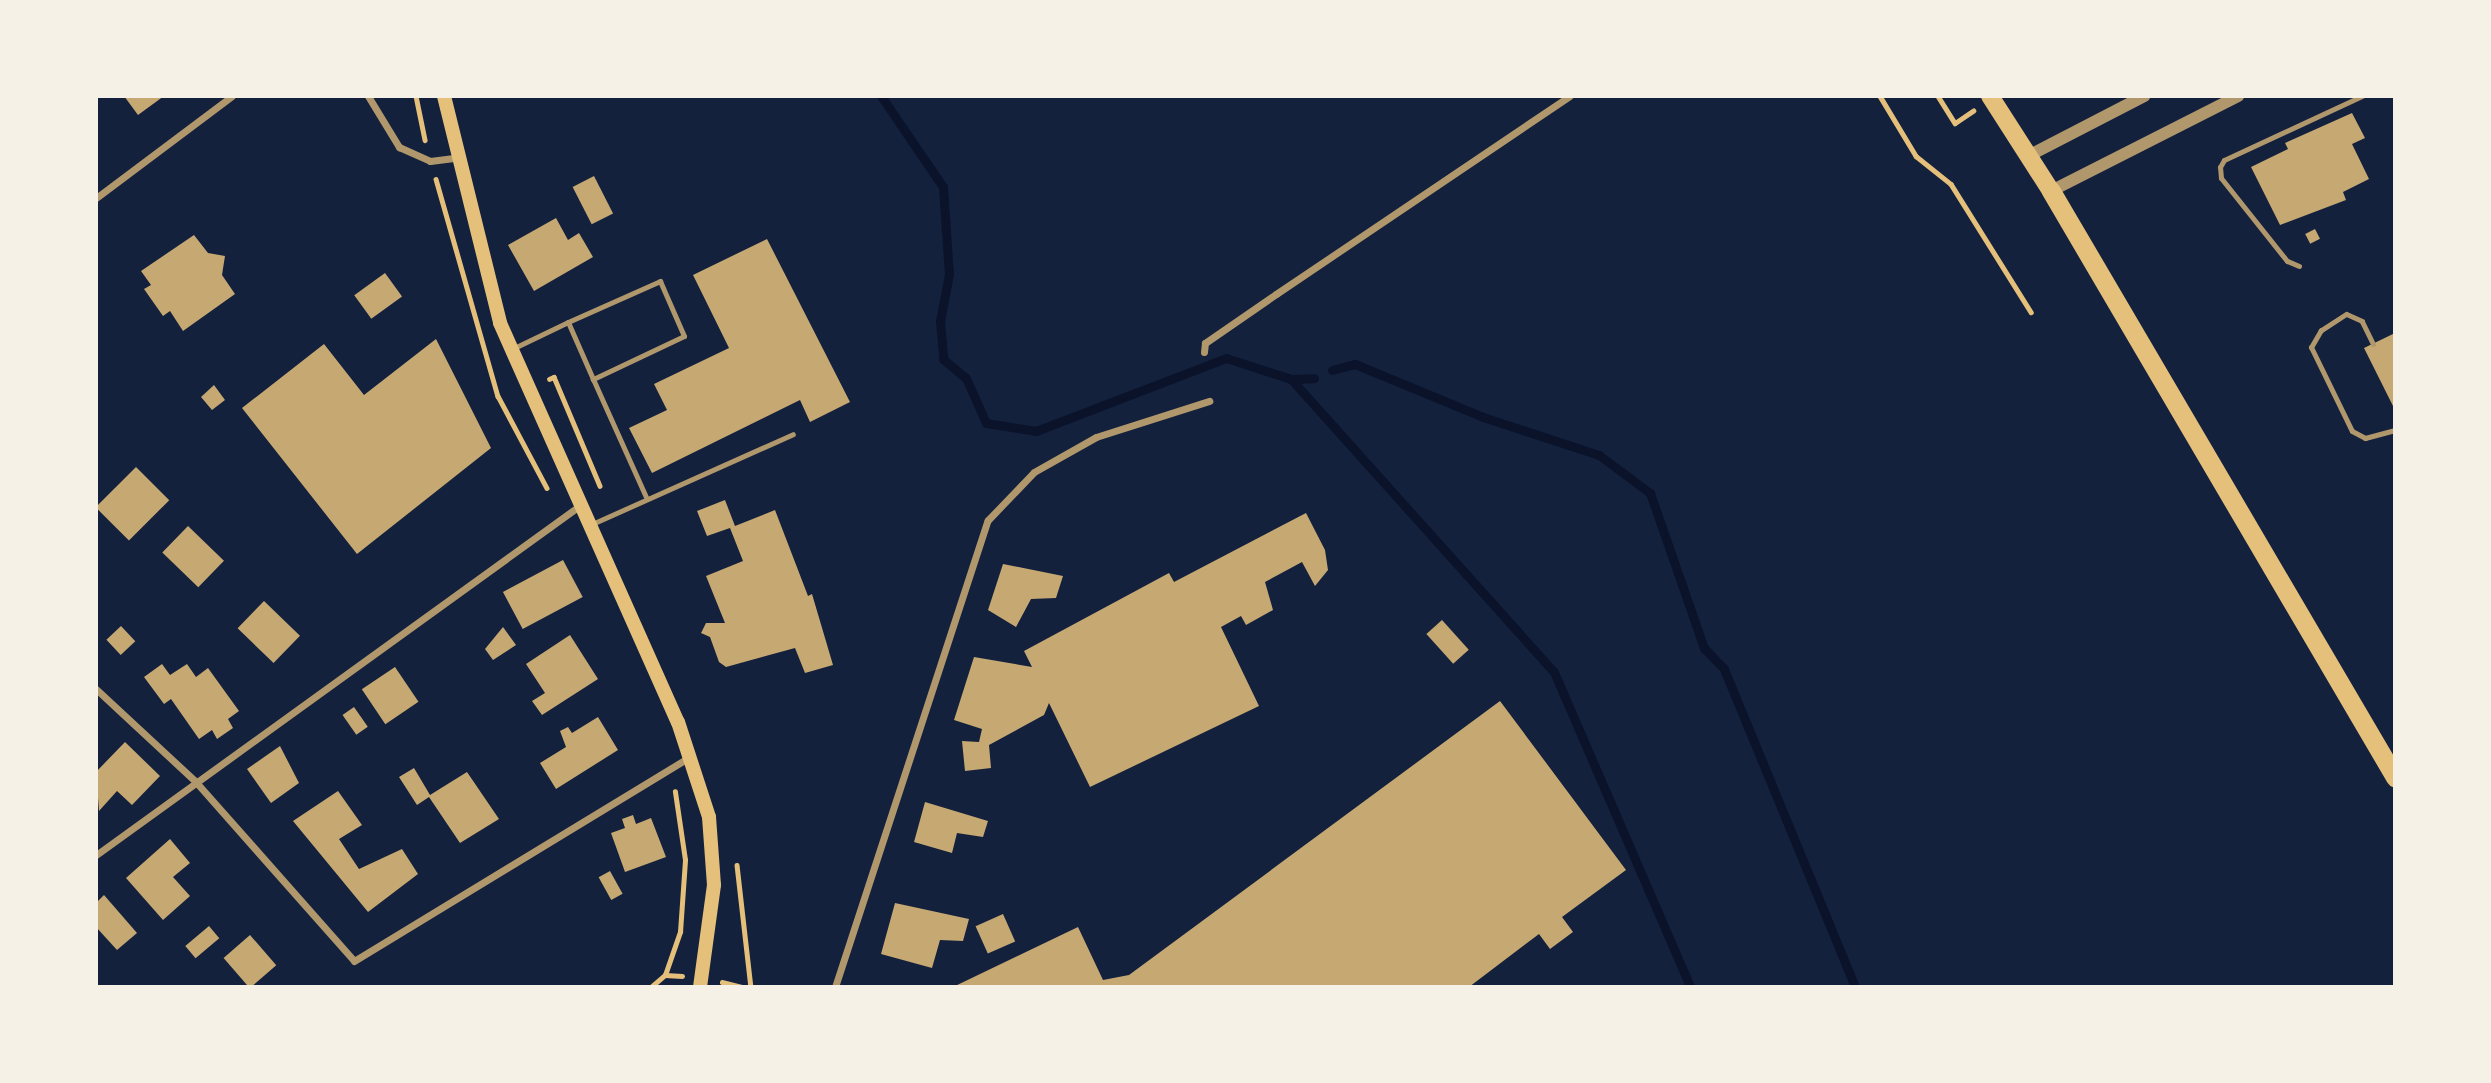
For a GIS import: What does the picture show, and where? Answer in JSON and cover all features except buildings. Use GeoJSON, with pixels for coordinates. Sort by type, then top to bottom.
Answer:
{"type":"FeatureCollection","features":[{"type":"Feature","properties":{"kind":"highway"},"geometry":{"type":"LineString","coordinates":[[2051,191],[2395,777]]}},
{"type":"Feature","properties":{"kind":"main road"},"geometry":{"type":"LineString","coordinates":[[444,96],[456,158],[511,349],[583,503],[691,756],[709,817],[714,885],[700,987]]}},
{"type":"Feature","properties":{"kind":"main road"},"geometry":{"type":"LineString","coordinates":[[1991,98],[2051,191]]}},
{"type":"Feature","properties":{"kind":"street"},"geometry":{"type":"LineString","coordinates":[[96,198],[232,96]]}},
{"type":"Feature","properties":{"kind":"street"},"geometry":{"type":"LineString","coordinates":[[368,96],[399,147],[430,161],[456,158]]}},
{"type":"Feature","properties":{"kind":"street"},"geometry":{"type":"LineString","coordinates":[[1204,352],[1205,343],[1570,96]]}},
{"type":"Feature","properties":{"kind":"street"},"geometry":{"type":"LineString","coordinates":[[2028,156],[2144,96]]}},
{"type":"Feature","properties":{"kind":"street"},"geometry":{"type":"LineString","coordinates":[[2051,191],[2238,96]]}},
{"type":"Feature","properties":{"kind":"street"},"geometry":{"type":"LineString","coordinates":[[835,987],[988,520],[1034,472],[1096,437],[1209,401]]}},
{"type":"Feature","properties":{"kind":"street"},"geometry":{"type":"LineString","coordinates":[[96,855],[583,503]]}},
{"type":"Feature","properties":{"kind":"street"},"geometry":{"type":"LineString","coordinates":[[96,690],[195,781],[354,961],[691,756]]}},
{"type":"Feature","properties":{"kind":"lane"},"geometry":{"type":"LineString","coordinates":[[2300,266],[2287,261],[2229,188],[2220,167],[2224,160],[2362,96]]}},
{"type":"Feature","properties":{"kind":"lane"},"geometry":{"type":"LineString","coordinates":[[511,349],[660,281],[684,336],[593,379]]}},
{"type":"Feature","properties":{"kind":"lane"},"geometry":{"type":"LineString","coordinates":[[2373,344],[2362,321],[2346,314],[2320,330],[2311,347],[2353,431],[2365,438],[2395,430]]}},
{"type":"Feature","properties":{"kind":"lane"},"geometry":{"type":"LineString","coordinates":[[568,322],[646,497]]}},
{"type":"Feature","properties":{"kind":"lane"},"geometry":{"type":"LineString","coordinates":[[592,524],[646,497],[793,434]]}},
{"type":"Feature","properties":{"kind":"path"},"geometry":{"type":"LineString","coordinates":[[1880,96],[1916,156],[1951,184],[2031,312]]}},
{"type":"Feature","properties":{"kind":"path"},"geometry":{"type":"LineString","coordinates":[[1938,96],[1955,123],[1991,98]]}},
{"type":"Feature","properties":{"kind":"path"},"geometry":{"type":"LineString","coordinates":[[498,396],[565,515]]}},
{"type":"Feature","properties":{"kind":"path"},"geometry":{"type":"LineString","coordinates":[[651,987],[665,975],[680,932],[685,860],[672,766]]}},
{"type":"Feature","properties":{"kind":"waterway"},"geometry":{"type":"LineString","coordinates":[[881,96],[943,187],[949,274],[940,321],[943,359],[966,378],[986,423],[1036,431],[1226,358],[1291,379],[1314,378]]}},
{"type":"Feature","properties":{"kind":"waterway"},"geometry":{"type":"LineString","coordinates":[[1332,370],[1355,364],[1483,417],[1599,455],[1650,493],[1704,648],[1724,669],[1855,987]]}},
{"type":"Feature","properties":{"kind":"waterway"},"geometry":{"type":"LineString","coordinates":[[1291,379],[1554,672],[1690,987]]}}]}
